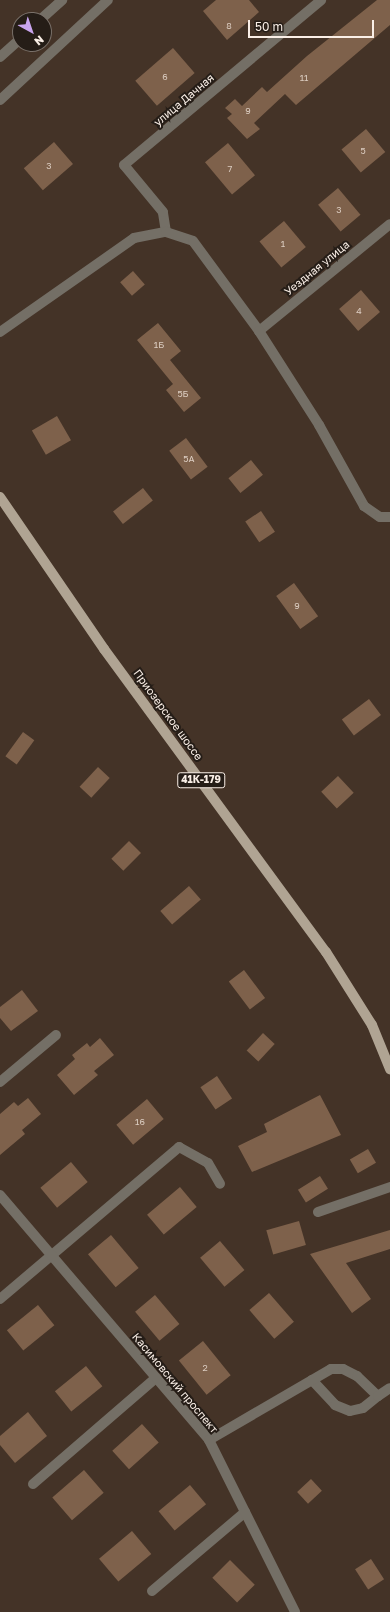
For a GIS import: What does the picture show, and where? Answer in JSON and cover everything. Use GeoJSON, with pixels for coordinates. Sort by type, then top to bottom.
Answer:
{"type":"FeatureCollection","features":[{"type":"Feature","properties":{"kind":"main road","name":"Приозерское шоссе"},"geometry":{"type":"LineString","coordinates":[[0,497],[104,649],[326,952],[372,1025],[390,1069]]}},
{"type":"Feature","properties":{"kind":"street"},"geometry":{"type":"LineString","coordinates":[[49,12],[62,0]]}},
{"type":"Feature","properties":{"kind":"street"},"geometry":{"type":"LineString","coordinates":[[0,100],[108,0]]}},
{"type":"Feature","properties":{"kind":"street","name":"улица Дачная"},"geometry":{"type":"LineString","coordinates":[[166,232],[163,212],[124,165],[321,0]]}},
{"type":"Feature","properties":{"kind":"street"},"geometry":{"type":"LineString","coordinates":[[0,57],[12,46]]}},
{"type":"Feature","properties":{"kind":"street","name":"Уездная улица"},"geometry":{"type":"LineString","coordinates":[[259,331],[390,224]]}},
{"type":"Feature","properties":{"kind":"street"},"geometry":{"type":"LineString","coordinates":[[0,332],[134,238],[166,232],[193,241],[259,331],[319,424],[364,506],[385,517]]}},
{"type":"Feature","properties":{"kind":"street"},"geometry":{"type":"LineString","coordinates":[[0,1082],[56,1035]]}},
{"type":"Feature","properties":{"kind":"street"},"geometry":{"type":"LineString","coordinates":[[0,1299],[179,1147],[208,1163],[220,1184]]}},
{"type":"Feature","properties":{"kind":"street"},"geometry":{"type":"LineString","coordinates":[[318,1212],[390,1187]]}},
{"type":"Feature","properties":{"kind":"street","name":"Касимовский проспект"},"geometry":{"type":"LineString","coordinates":[[0,1195],[209,1440],[295,1612]]}},
{"type":"Feature","properties":{"kind":"street"},"geometry":{"type":"LineString","coordinates":[[209,1440],[331,1369],[343,1369],[357,1376],[378,1396]]}},
{"type":"Feature","properties":{"kind":"street"},"geometry":{"type":"LineString","coordinates":[[33,1484],[156,1378]]}},
{"type":"Feature","properties":{"kind":"street"},"geometry":{"type":"LineString","coordinates":[[312,1380],[335,1405],[350,1411],[362,1408],[390,1388]]}},
{"type":"Feature","properties":{"kind":"street"},"geometry":{"type":"LineString","coordinates":[[152,1591],[244,1512]]}},
{"type":"Feature","properties":{"kind":"building"},"geometry":{"type":"Polygon","coordinates":[[[216,0],[249,0],[259,12],[227,40],[203,11],[216,0]]]}},
{"type":"Feature","properties":{"kind":"building"},"geometry":{"type":"Polygon","coordinates":[[[377,0],[390,0],[390,25],[296,105],[285,94],[254,123],[260,129],[247,139],[227,118],[232,114],[225,108],[235,99],[242,106],[262,87],[267,92],[307,56],[377,0]]]}},
{"type":"Feature","properties":{"kind":"building"},"geometry":{"type":"Polygon","coordinates":[[[173,48],[195,73],[157,106],[135,81],[173,48]]]}},
{"type":"Feature","properties":{"kind":"building"},"geometry":{"type":"Polygon","coordinates":[[[366,129],[385,152],[361,173],[341,150],[366,129]]]}},
{"type":"Feature","properties":{"kind":"building"},"geometry":{"type":"Polygon","coordinates":[[[54,142],[73,164],[43,190],[24,168],[54,142]]]}},
{"type":"Feature","properties":{"kind":"building"},"geometry":{"type":"Polygon","coordinates":[[[228,143],[255,175],[232,194],[205,162],[228,143]]]}},
{"type":"Feature","properties":{"kind":"building"},"geometry":{"type":"Polygon","coordinates":[[[338,188],[360,215],[341,232],[318,205],[338,188]]]}},
{"type":"Feature","properties":{"kind":"building"},"geometry":{"type":"Polygon","coordinates":[[[284,221],[306,247],[281,268],[259,242],[284,221]]]}},
{"type":"Feature","properties":{"kind":"building"},"geometry":{"type":"Polygon","coordinates":[[[133,271],[145,285],[132,296],[120,282],[133,271]]]}},
{"type":"Feature","properties":{"kind":"building"},"geometry":{"type":"Polygon","coordinates":[[[361,290],[380,312],[358,331],[339,309],[361,290]]]}},
{"type":"Feature","properties":{"kind":"building"},"geometry":{"type":"Polygon","coordinates":[[[158,323],[181,351],[170,360],[201,398],[184,412],[166,390],[173,384],[137,340],[158,323]]]}},
{"type":"Feature","properties":{"kind":"building"},"geometry":{"type":"Polygon","coordinates":[[[57,416],[71,440],[46,455],[32,430],[57,416]]]}},
{"type":"Feature","properties":{"kind":"building"},"geometry":{"type":"Polygon","coordinates":[[[186,438],[208,467],[191,479],[169,451],[186,438]]]}},
{"type":"Feature","properties":{"kind":"building"},"geometry":{"type":"Polygon","coordinates":[[[251,460],[263,475],[240,493],[228,478],[251,460]]]}},
{"type":"Feature","properties":{"kind":"building"},"geometry":{"type":"Polygon","coordinates":[[[143,488],[153,501],[123,524],[113,511],[143,488]]]}},
{"type":"Feature","properties":{"kind":"building"},"geometry":{"type":"Polygon","coordinates":[[[261,511],[275,532],[259,542],[245,522],[261,511]]]}},
{"type":"Feature","properties":{"kind":"building"},"geometry":{"type":"Polygon","coordinates":[[[294,583],[318,616],[300,629],[276,596],[294,583]]]}},
{"type":"Feature","properties":{"kind":"building"},"geometry":{"type":"Polygon","coordinates":[[[369,699],[381,715],[354,735],[342,719],[369,699]]]}},
{"type":"Feature","properties":{"kind":"building"},"geometry":{"type":"Polygon","coordinates":[[[23,732],[34,740],[17,764],[5,756],[23,732]]]}},
{"type":"Feature","properties":{"kind":"building"},"geometry":{"type":"Polygon","coordinates":[[[98,767],[110,778],[91,798],[80,787],[98,767]]]}},
{"type":"Feature","properties":{"kind":"building"},"geometry":{"type":"Polygon","coordinates":[[[338,776],[354,793],[337,809],[321,792],[338,776]]]}},
{"type":"Feature","properties":{"kind":"building"},"geometry":{"type":"Polygon","coordinates":[[[129,841],[141,853],[123,871],[111,859],[129,841]]]}},
{"type":"Feature","properties":{"kind":"building"},"geometry":{"type":"Polygon","coordinates":[[[189,886],[201,900],[172,925],[160,911],[189,886]]]}},
{"type":"Feature","properties":{"kind":"building"},"geometry":{"type":"Polygon","coordinates":[[[244,970],[265,998],[250,1009],[229,981],[244,970]]]}},
{"type":"Feature","properties":{"kind":"building"},"geometry":{"type":"Polygon","coordinates":[[[22,990],[38,1011],[11,1031],[0,1018],[0,1007],[22,990]]]}},
{"type":"Feature","properties":{"kind":"building"},"geometry":{"type":"Polygon","coordinates":[[[263,1033],[275,1044],[258,1061],[247,1051],[263,1033]]]}},
{"type":"Feature","properties":{"kind":"building"},"geometry":{"type":"Polygon","coordinates":[[[100,1038],[114,1055],[94,1071],[98,1075],[74,1095],[57,1075],[75,1059],[72,1055],[87,1043],[90,1047],[100,1038]]]}},
{"type":"Feature","properties":{"kind":"building"},"geometry":{"type":"Polygon","coordinates":[[[217,1076],[232,1098],[216,1110],[200,1087],[217,1076]]]}},
{"type":"Feature","properties":{"kind":"building"},"geometry":{"type":"Polygon","coordinates":[[[320,1095],[341,1135],[252,1172],[238,1146],[267,1132],[264,1124],[320,1095]]]}},
{"type":"Feature","properties":{"kind":"building"},"geometry":{"type":"Polygon","coordinates":[[[28,1098],[41,1114],[22,1130],[25,1134],[0,1155],[0,1114],[14,1102],[18,1106],[28,1098]]]}},
{"type":"Feature","properties":{"kind":"building"},"geometry":{"type":"Polygon","coordinates":[[[147,1099],[164,1119],[133,1145],[116,1125],[147,1099]]]}},
{"type":"Feature","properties":{"kind":"building"},"geometry":{"type":"Polygon","coordinates":[[[368,1149],[376,1163],[358,1173],[350,1160],[368,1149]]]}},
{"type":"Feature","properties":{"kind":"building"},"geometry":{"type":"Polygon","coordinates":[[[71,1162],[88,1182],[57,1208],[40,1188],[71,1162]]]}},
{"type":"Feature","properties":{"kind":"building"},"geometry":{"type":"Polygon","coordinates":[[[320,1176],[328,1189],[306,1202],[298,1190],[320,1176]]]}},
{"type":"Feature","properties":{"kind":"building"},"geometry":{"type":"Polygon","coordinates":[[[180,1187],[197,1207],[164,1235],[147,1215],[180,1187]]]}},
{"type":"Feature","properties":{"kind":"building"},"geometry":{"type":"Polygon","coordinates":[[[299,1221],[306,1245],[273,1254],[266,1230],[299,1221]]]}},
{"type":"Feature","properties":{"kind":"building"},"geometry":{"type":"Polygon","coordinates":[[[390,1230],[390,1249],[346,1263],[371,1299],[352,1313],[310,1254],[390,1230]]]}},
{"type":"Feature","properties":{"kind":"building"},"geometry":{"type":"Polygon","coordinates":[[[111,1235],[139,1268],[116,1287],[88,1254],[111,1235]]]}},
{"type":"Feature","properties":{"kind":"building"},"geometry":{"type":"Polygon","coordinates":[[[220,1241],[244,1270],[225,1287],[200,1258],[220,1241]]]}},
{"type":"Feature","properties":{"kind":"building"},"geometry":{"type":"Polygon","coordinates":[[[269,1293],[294,1322],[274,1339],[249,1310],[269,1293]]]}},
{"type":"Feature","properties":{"kind":"building"},"geometry":{"type":"Polygon","coordinates":[[[155,1295],[179,1324],[160,1341],[135,1312],[155,1295]]]}},
{"type":"Feature","properties":{"kind":"building"},"geometry":{"type":"Polygon","coordinates":[[[38,1305],[54,1325],[23,1350],[7,1330],[38,1305]]]}},
{"type":"Feature","properties":{"kind":"building"},"geometry":{"type":"Polygon","coordinates":[[[203,1341],[231,1375],[207,1395],[179,1361],[203,1341]]]}},
{"type":"Feature","properties":{"kind":"building"},"geometry":{"type":"Polygon","coordinates":[[[86,1366],[102,1386],[71,1411],[55,1391],[86,1366]]]}},
{"type":"Feature","properties":{"kind":"building"},"geometry":{"type":"Polygon","coordinates":[[[28,1412],[47,1436],[15,1463],[0,1445],[0,1436],[28,1412]]]}},
{"type":"Feature","properties":{"kind":"building"},"geometry":{"type":"Polygon","coordinates":[[[142,1424],[159,1443],[129,1469],[112,1451],[142,1424]]]}},
{"type":"Feature","properties":{"kind":"building"},"geometry":{"type":"Polygon","coordinates":[[[84,1470],[104,1493],[72,1520],[52,1498],[84,1470]]]}},
{"type":"Feature","properties":{"kind":"building"},"geometry":{"type":"Polygon","coordinates":[[[311,1479],[322,1491],[308,1504],[297,1492],[311,1479]]]}},
{"type":"Feature","properties":{"kind":"building"},"geometry":{"type":"Polygon","coordinates":[[[190,1485],[206,1504],[175,1531],[159,1511],[190,1485]]]}},
{"type":"Feature","properties":{"kind":"building"},"geometry":{"type":"Polygon","coordinates":[[[132,1531],[151,1554],[118,1582],[99,1559],[132,1531]]]}},
{"type":"Feature","properties":{"kind":"building"},"geometry":{"type":"Polygon","coordinates":[[[371,1559],[384,1579],[368,1589],[355,1569],[371,1559]]]}},
{"type":"Feature","properties":{"kind":"building"},"geometry":{"type":"Polygon","coordinates":[[[230,1560],[255,1585],[237,1602],[212,1578],[230,1560]]]}}]}
